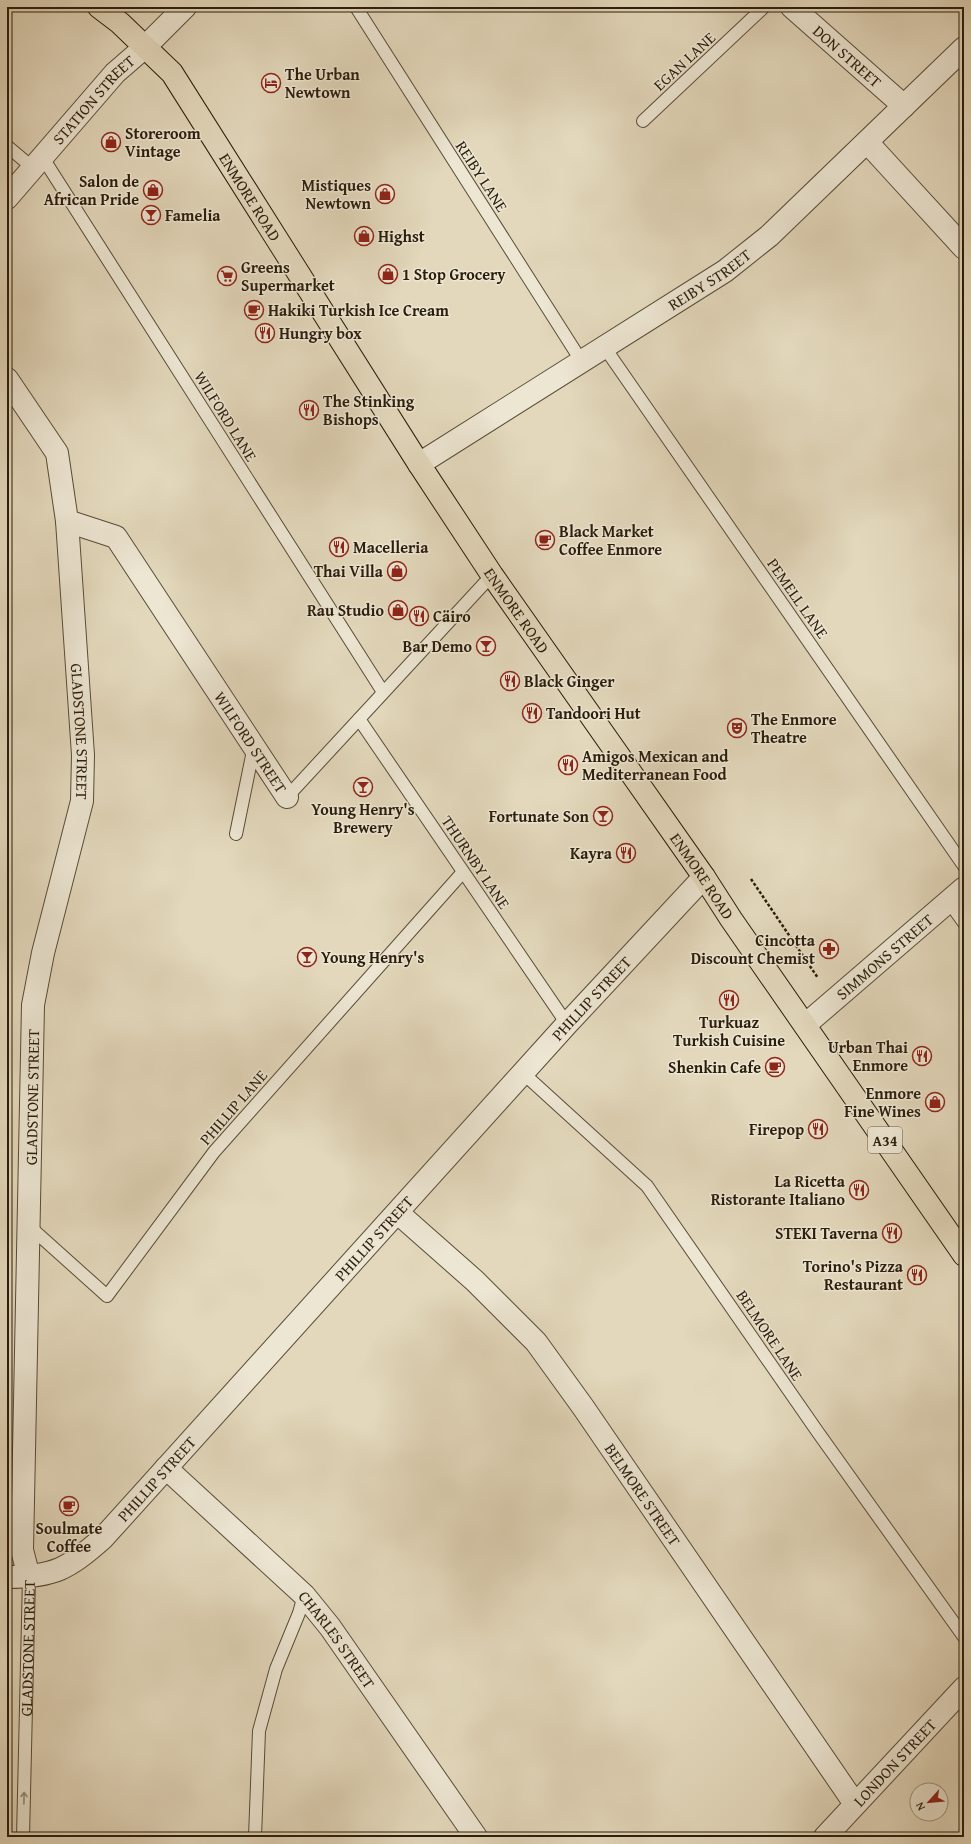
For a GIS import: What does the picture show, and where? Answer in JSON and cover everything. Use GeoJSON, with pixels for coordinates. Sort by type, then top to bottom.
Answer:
{"type":"FeatureCollection","features":[{"type":"Feature","properties":{"kind":"highway","name":"ENMORE ROAD"},"geometry":{"type":"LineString","coordinates":[[99,7],[172,73],[419,464],[492,575],[704,878],[964,1255]]}},
{"type":"Feature","properties":{"kind":"street","name":"STATION STREET"},"geometry":{"type":"LineString","coordinates":[[7,198],[115,73],[145,47],[185,7]]}},
{"type":"Feature","properties":{"kind":"street","name":"DON STREET"},"geometry":{"type":"LineString","coordinates":[[792,7],[904,106]]}},
{"type":"Feature","properties":{"kind":"street","name":"REIBY STREET"},"geometry":{"type":"LineString","coordinates":[[419,464],[725,271],[769,236],[964,48]]}},
{"type":"Feature","properties":{"kind":"street"},"geometry":{"type":"LineString","coordinates":[[867,142],[964,248]]}},
{"type":"Feature","properties":{"kind":"street","name":"GLADSTONE STREET"},"geometry":{"type":"LineString","coordinates":[[7,379],[57,453],[68,522],[83,755],[82,801],[43,953],[33,1005],[30,1227],[22,1550],[29,1577]]}},
{"type":"Feature","properties":{"kind":"street","name":"WILFORD STREET"},"geometry":{"type":"LineString","coordinates":[[68,522],[116,537],[287,797]]}},
{"type":"Feature","properties":{"kind":"street","name":"PHILLIP STREET"},"geometry":{"type":"LineString","coordinates":[[7,1577],[29,1577],[55,1572],[70,1565],[103,1538],[524,1074],[567,1024],[704,878]]}},
{"type":"Feature","properties":{"kind":"street","name":"SIMMONS STREET"},"geometry":{"type":"LineString","coordinates":[[805,1024],[957,895]]}},
{"type":"Feature","properties":{"kind":"street","name":"BELMORE STREET"},"geometry":{"type":"LineString","coordinates":[[398,1213],[475,1281],[536,1342],[583,1407],[855,1804]]}},
{"type":"Feature","properties":{"kind":"street","name":"CHARLES STREET"},"geometry":{"type":"LineString","coordinates":[[166,1468],[304,1595],[330,1627],[476,1837]]}},
{"type":"Feature","properties":{"kind":"street","name":"LONDON STREET"},"geometry":{"type":"LineString","coordinates":[[825,1837],[964,1688]]}},
{"type":"Feature","properties":{"kind":"lane","name":"REIBY LANE"},"geometry":{"type":"LineString","coordinates":[[356,7],[582,362]]}},
{"type":"Feature","properties":{"kind":"lane","name":"EGAN LANE"},"geometry":{"type":"LineString","coordinates":[[643,121],[764,7]]}},
{"type":"Feature","properties":{"kind":"lane","name":"WILFORD LANE"},"geometry":{"type":"LineString","coordinates":[[7,146],[38,163],[383,692]]}},
{"type":"Feature","properties":{"kind":"lane","name":"PEMELL LANE"},"geometry":{"type":"LineString","coordinates":[[605,348],[964,866]]}},
{"type":"Feature","properties":{"kind":"lane","name":"WILFORD STREET"},"geometry":{"type":"LineString","coordinates":[[287,797],[492,575]]}},
{"type":"Feature","properties":{"kind":"lane","name":"THURNBY LANE"},"geometry":{"type":"LineString","coordinates":[[359,719],[567,1024]]}},
{"type":"Feature","properties":{"kind":"lane"},"geometry":{"type":"LineString","coordinates":[[236,834],[254,746]]}},
{"type":"Feature","properties":{"kind":"lane","name":"PHILLIP LANE"},"geometry":{"type":"LineString","coordinates":[[30,1227],[107,1296],[214,1152],[464,872]]}},
{"type":"Feature","properties":{"kind":"lane"},"geometry":{"type":"LineString","coordinates":[[957,895],[964,922]]}},
{"type":"Feature","properties":{"kind":"lane","name":"BELMORE LANE"},"geometry":{"type":"LineString","coordinates":[[524,1074],[647,1186],[817,1431],[964,1637]]}},
{"type":"Feature","properties":{"kind":"lane","name":"GLADSTONE STREET"},"geometry":{"type":"LineString","coordinates":[[23,1837],[29,1577]]}},
{"type":"Feature","properties":{"kind":"lane"},"geometry":{"type":"LineString","coordinates":[[257,1835],[259,1731],[276,1669],[299,1614],[304,1595]]}},
{"type":"Feature","properties":{"kind":"path"},"geometry":{"type":"LineString","coordinates":[[751,879],[821,982]]}},
{"type":"Feature","properties":{"kind":"place","name":"The Urban Newtown"},"geometry":{"type":"Point","coordinates":[271,83]}},
{"type":"Feature","properties":{"kind":"place","name":"Storeroom Vintage"},"geometry":{"type":"Point","coordinates":[111,142]}},
{"type":"Feature","properties":{"kind":"place","name":"Salon de African Pride"},"geometry":{"type":"Point","coordinates":[153,190]}},
{"type":"Feature","properties":{"kind":"place","name":"Mistiques Newtown"},"geometry":{"type":"Point","coordinates":[385,194]}},
{"type":"Feature","properties":{"kind":"place","name":"Famelia"},"geometry":{"type":"Point","coordinates":[151,215]}},
{"type":"Feature","properties":{"kind":"place","name":"Highst"},"geometry":{"type":"Point","coordinates":[364,236]}},
{"type":"Feature","properties":{"kind":"place","name":"1 Stop Grocery"},"geometry":{"type":"Point","coordinates":[388,274]}},
{"type":"Feature","properties":{"kind":"place","name":"Greens Supermarket"},"geometry":{"type":"Point","coordinates":[227,276]}},
{"type":"Feature","properties":{"kind":"place","name":"Hakiki Turkish Ice Cream"},"geometry":{"type":"Point","coordinates":[254,310]}},
{"type":"Feature","properties":{"kind":"place","name":"Hungry box"},"geometry":{"type":"Point","coordinates":[265,333]}},
{"type":"Feature","properties":{"kind":"place","name":"The Stinking Bishops"},"geometry":{"type":"Point","coordinates":[309,410]}},
{"type":"Feature","properties":{"kind":"place","name":"Black Market Coffee Enmore"},"geometry":{"type":"Point","coordinates":[545,540]}},
{"type":"Feature","properties":{"kind":"place","name":"Macelleria"},"geometry":{"type":"Point","coordinates":[339,547]}},
{"type":"Feature","properties":{"kind":"place","name":"Thai Villa"},"geometry":{"type":"Point","coordinates":[397,571]}},
{"type":"Feature","properties":{"kind":"place","name":"Rau Studio"},"geometry":{"type":"Point","coordinates":[398,610]}},
{"type":"Feature","properties":{"kind":"place","name":"Cäiro"},"geometry":{"type":"Point","coordinates":[419,616]}},
{"type":"Feature","properties":{"kind":"place","name":"Bar Demo"},"geometry":{"type":"Point","coordinates":[486,646]}},
{"type":"Feature","properties":{"kind":"place","name":"Black Ginger"},"geometry":{"type":"Point","coordinates":[510,681]}},
{"type":"Feature","properties":{"kind":"place","name":"Tandoori Hut"},"geometry":{"type":"Point","coordinates":[532,713]}},
{"type":"Feature","properties":{"kind":"place","name":"The Enmore Theatre"},"geometry":{"type":"Point","coordinates":[737,728]}},
{"type":"Feature","properties":{"kind":"place","name":"Amigos Mexican and Mediterranean Food"},"geometry":{"type":"Point","coordinates":[568,765]}},
{"type":"Feature","properties":{"kind":"place","name":"Young Henry's Brewery"},"geometry":{"type":"Point","coordinates":[363,787]}},
{"type":"Feature","properties":{"kind":"place","name":"Fortunate Son"},"geometry":{"type":"Point","coordinates":[603,816]}},
{"type":"Feature","properties":{"kind":"place","name":"Kayra"},"geometry":{"type":"Point","coordinates":[626,853]}},
{"type":"Feature","properties":{"kind":"place","name":"Cincotta Discount Chemist"},"geometry":{"type":"Point","coordinates":[829,949]}},
{"type":"Feature","properties":{"kind":"place","name":"Young Henry's"},"geometry":{"type":"Point","coordinates":[307,957]}},
{"type":"Feature","properties":{"kind":"place","name":"Turkuaz Turkish Cuisine"},"geometry":{"type":"Point","coordinates":[729,1000]}},
{"type":"Feature","properties":{"kind":"place","name":"Urban Thai Enmore"},"geometry":{"type":"Point","coordinates":[922,1056]}},
{"type":"Feature","properties":{"kind":"place","name":"Shenkin Cafe"},"geometry":{"type":"Point","coordinates":[775,1067]}},
{"type":"Feature","properties":{"kind":"place","name":"Enmore Fine Wines"},"geometry":{"type":"Point","coordinates":[935,1102]}},
{"type":"Feature","properties":{"kind":"place","name":"Firepop"},"geometry":{"type":"Point","coordinates":[818,1129]}},
{"type":"Feature","properties":{"kind":"place","name":"La Ricetta Ristorante Italiano"},"geometry":{"type":"Point","coordinates":[859,1190]}},
{"type":"Feature","properties":{"kind":"place","name":"STEKI Taverna"},"geometry":{"type":"Point","coordinates":[892,1233]}},
{"type":"Feature","properties":{"kind":"place","name":"Torino's Pizza Restaurant"},"geometry":{"type":"Point","coordinates":[917,1275]}},
{"type":"Feature","properties":{"kind":"place","name":"Soulmate Coffee"},"geometry":{"type":"Point","coordinates":[69,1506]}}]}
